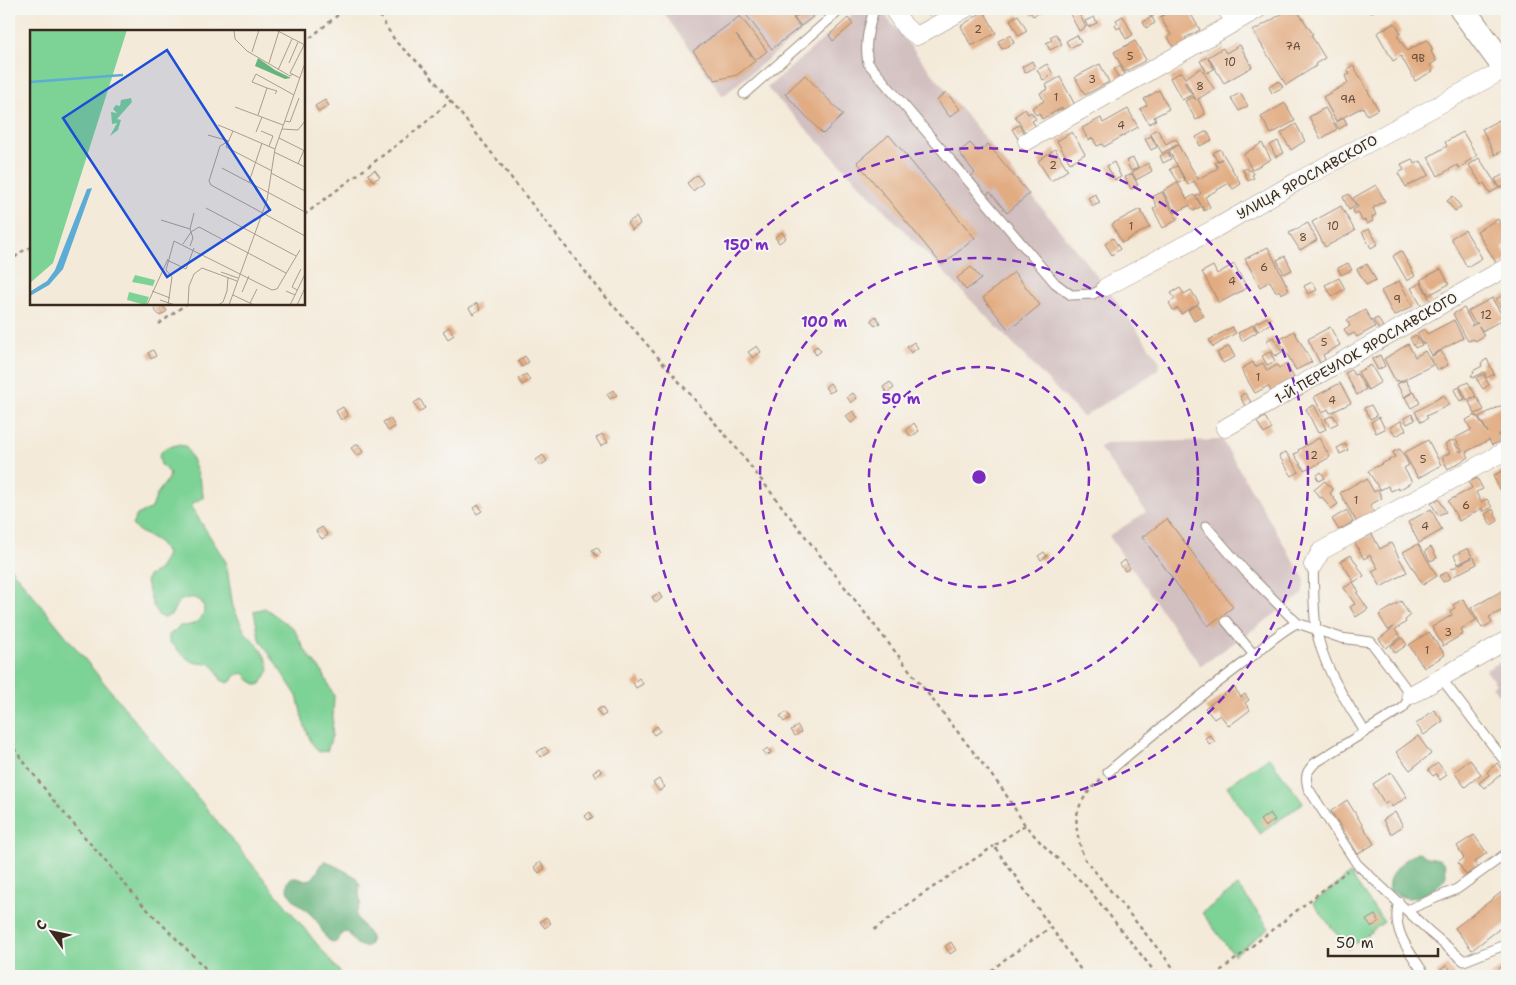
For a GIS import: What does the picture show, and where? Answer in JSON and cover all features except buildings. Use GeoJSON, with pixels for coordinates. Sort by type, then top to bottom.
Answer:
{"type":"FeatureCollection","features":[{"type":"Feature","properties":{"kind":"street"},"geometry":{"type":"LineString","coordinates":[[892,9],[906,27],[917,36],[965,9]]}},
{"type":"Feature","properties":{"kind":"street"},"geometry":{"type":"LineString","coordinates":[[1027,142],[1231,15],[1258,9]]}},
{"type":"Feature","properties":{"kind":"street"},"geometry":{"type":"LineString","coordinates":[[1462,9],[1507,69]]}},
{"type":"Feature","properties":{"kind":"street","name":"УЛИЦА ЯРОСЛАВСКОГО"},"geometry":{"type":"LineString","coordinates":[[1106,287],[1216,228],[1296,182],[1507,69]]}},
{"type":"Feature","properties":{"kind":"street","name":"1-Й ПЕРЕУЛОК ЯРОСЛАВСКОГО"},"geometry":{"type":"LineString","coordinates":[[1225,428],[1507,267]]}},
{"type":"Feature","properties":{"kind":"street"},"geometry":{"type":"LineString","coordinates":[[1313,565],[1321,551],[1507,450]]}},
{"type":"Feature","properties":{"kind":"street"},"geometry":{"type":"LineString","coordinates":[[1411,696],[1507,640]]}},
{"type":"Feature","properties":{"kind":"lane"},"geometry":{"type":"LineString","coordinates":[[744,94],[841,9]]}},
{"type":"Feature","properties":{"kind":"lane"},"geometry":{"type":"LineString","coordinates":[[874,9],[865,52],[868,63],[1055,283],[1071,295],[1093,294],[1106,287]]}},
{"type":"Feature","properties":{"kind":"lane"},"geometry":{"type":"LineString","coordinates":[[1206,526],[1245,571],[1297,623],[1341,638],[1371,642],[1411,696],[1403,708],[1315,763],[1308,770],[1305,778],[1308,788],[1356,864],[1464,961],[1507,944]]}},
{"type":"Feature","properties":{"kind":"lane"},"geometry":{"type":"LineString","coordinates":[[1313,565],[1316,628],[1335,684],[1366,732]]}},
{"type":"Feature","properties":{"kind":"lane"},"geometry":{"type":"LineString","coordinates":[[1226,621],[1254,655]]}},
{"type":"Feature","properties":{"kind":"lane"},"geometry":{"type":"LineString","coordinates":[[1108,772],[1182,709],[1254,655],[1282,631],[1297,623]]}},
{"type":"Feature","properties":{"kind":"lane"},"geometry":{"type":"LineString","coordinates":[[1441,678],[1507,764]]}},
{"type":"Feature","properties":{"kind":"lane"},"geometry":{"type":"LineString","coordinates":[[1407,910],[1457,889],[1507,853]]}},
{"type":"Feature","properties":{"kind":"lane"},"geometry":{"type":"LineString","coordinates":[[1399,902],[1396,912],[1401,939],[1426,976]]}},
{"type":"Feature","properties":{"kind":"path"},"geometry":{"type":"LineString","coordinates":[[9,17],[18,9]]}},
{"type":"Feature","properties":{"kind":"path"},"geometry":{"type":"LineString","coordinates":[[305,42],[344,9]]}},
{"type":"Feature","properties":{"kind":"path"},"geometry":{"type":"LineString","coordinates":[[375,9],[396,42],[427,70],[599,289],[734,445],[1003,790],[1024,825],[1087,888],[1158,976]]}},
{"type":"Feature","properties":{"kind":"path"},"geometry":{"type":"LineString","coordinates":[[305,214],[419,128],[451,100]]}},
{"type":"Feature","properties":{"kind":"path"},"geometry":{"type":"LineString","coordinates":[[9,263],[21,252],[30,248]]}},
{"type":"Feature","properties":{"kind":"path"},"geometry":{"type":"LineString","coordinates":[[159,324],[185,305]]}},
{"type":"Feature","properties":{"kind":"path"},"geometry":{"type":"LineString","coordinates":[[9,742],[53,800],[141,904],[213,976]]}},
{"type":"Feature","properties":{"kind":"path"},"geometry":{"type":"LineString","coordinates":[[1108,772],[1088,791],[1076,816],[1076,834],[1084,858],[1180,976]]}},
{"type":"Feature","properties":{"kind":"path"},"geometry":{"type":"LineString","coordinates":[[874,930],[914,900],[1024,825]]}},
{"type":"Feature","properties":{"kind":"path"},"geometry":{"type":"LineString","coordinates":[[994,846],[1085,976]]}},
{"type":"Feature","properties":{"kind":"path"},"geometry":{"type":"LineString","coordinates":[[1214,976],[1356,864]]}},
{"type":"Feature","properties":{"kind":"path"},"geometry":{"type":"LineString","coordinates":[[985,976],[1004,960],[1051,927]]}},
{"type":"Feature","properties":{"kind":"shaded area"},"geometry":{"type":"Polygon","coordinates":[[[661,9],[829,9],[723,96],[661,9]]]}},
{"type":"Feature","properties":{"kind":"shaded area"},"geometry":{"type":"Polygon","coordinates":[[[858,9],[880,9],[1106,287],[1160,362],[1157,371],[1083,417],[767,88],[858,9]]]}},
{"type":"Feature","properties":{"kind":"shaded area"},"geometry":{"type":"Polygon","coordinates":[[[1222,440],[1305,580],[1302,595],[1201,666],[1109,536],[1146,512],[1099,447],[1107,443],[1222,440]]]}},
{"type":"Feature","properties":{"kind":"shaded area"},"geometry":{"type":"Polygon","coordinates":[[[1507,658],[1507,705],[1492,686],[1496,684],[1486,670],[1507,658]]]}},
{"type":"Feature","properties":{"kind":"green space"},"geometry":{"type":"Polygon","coordinates":[[[177,445],[185,446],[197,471],[203,498],[193,503],[192,508],[226,562],[233,607],[245,632],[258,645],[267,660],[269,670],[261,684],[257,685],[249,680],[244,673],[236,675],[228,683],[221,680],[215,668],[209,663],[191,661],[169,642],[169,635],[180,626],[190,625],[202,617],[204,611],[201,601],[195,598],[182,600],[172,614],[164,618],[159,616],[153,606],[146,582],[148,576],[160,568],[167,554],[159,543],[132,525],[137,515],[152,508],[157,494],[168,479],[170,473],[161,465],[159,456],[166,448],[177,445]]]}},
{"type":"Feature","properties":{"kind":"green space"},"geometry":{"type":"Polygon","coordinates":[[[9,566],[343,976],[9,976],[9,566]]]}},
{"type":"Feature","properties":{"kind":"green space"},"geometry":{"type":"Polygon","coordinates":[[[265,608],[294,629],[304,649],[323,673],[334,696],[332,736],[327,751],[319,752],[311,742],[297,696],[259,638],[254,611],[265,608]]]}},
{"type":"Feature","properties":{"kind":"green space"},"geometry":{"type":"Polygon","coordinates":[[[1269,757],[1303,803],[1260,834],[1227,786],[1269,757]]]}},
{"type":"Feature","properties":{"kind":"green space"},"geometry":{"type":"Polygon","coordinates":[[[1417,852],[1444,863],[1446,875],[1441,883],[1430,891],[1412,898],[1402,897],[1389,890],[1390,878],[1402,863],[1417,852]]]}},
{"type":"Feature","properties":{"kind":"green space"},"geometry":{"type":"Polygon","coordinates":[[[326,861],[356,877],[360,885],[361,903],[356,913],[357,918],[371,937],[370,944],[366,947],[357,944],[349,933],[344,932],[335,943],[331,942],[316,920],[292,898],[287,888],[292,877],[304,880],[312,879],[320,865],[326,861]]]}},
{"type":"Feature","properties":{"kind":"green space"},"geometry":{"type":"Polygon","coordinates":[[[1350,874],[1384,922],[1348,949],[1313,903],[1350,874]]]}},
{"type":"Feature","properties":{"kind":"green space"},"geometry":{"type":"Polygon","coordinates":[[[1238,886],[1269,928],[1234,955],[1202,913],[1238,886]]]}}]}
